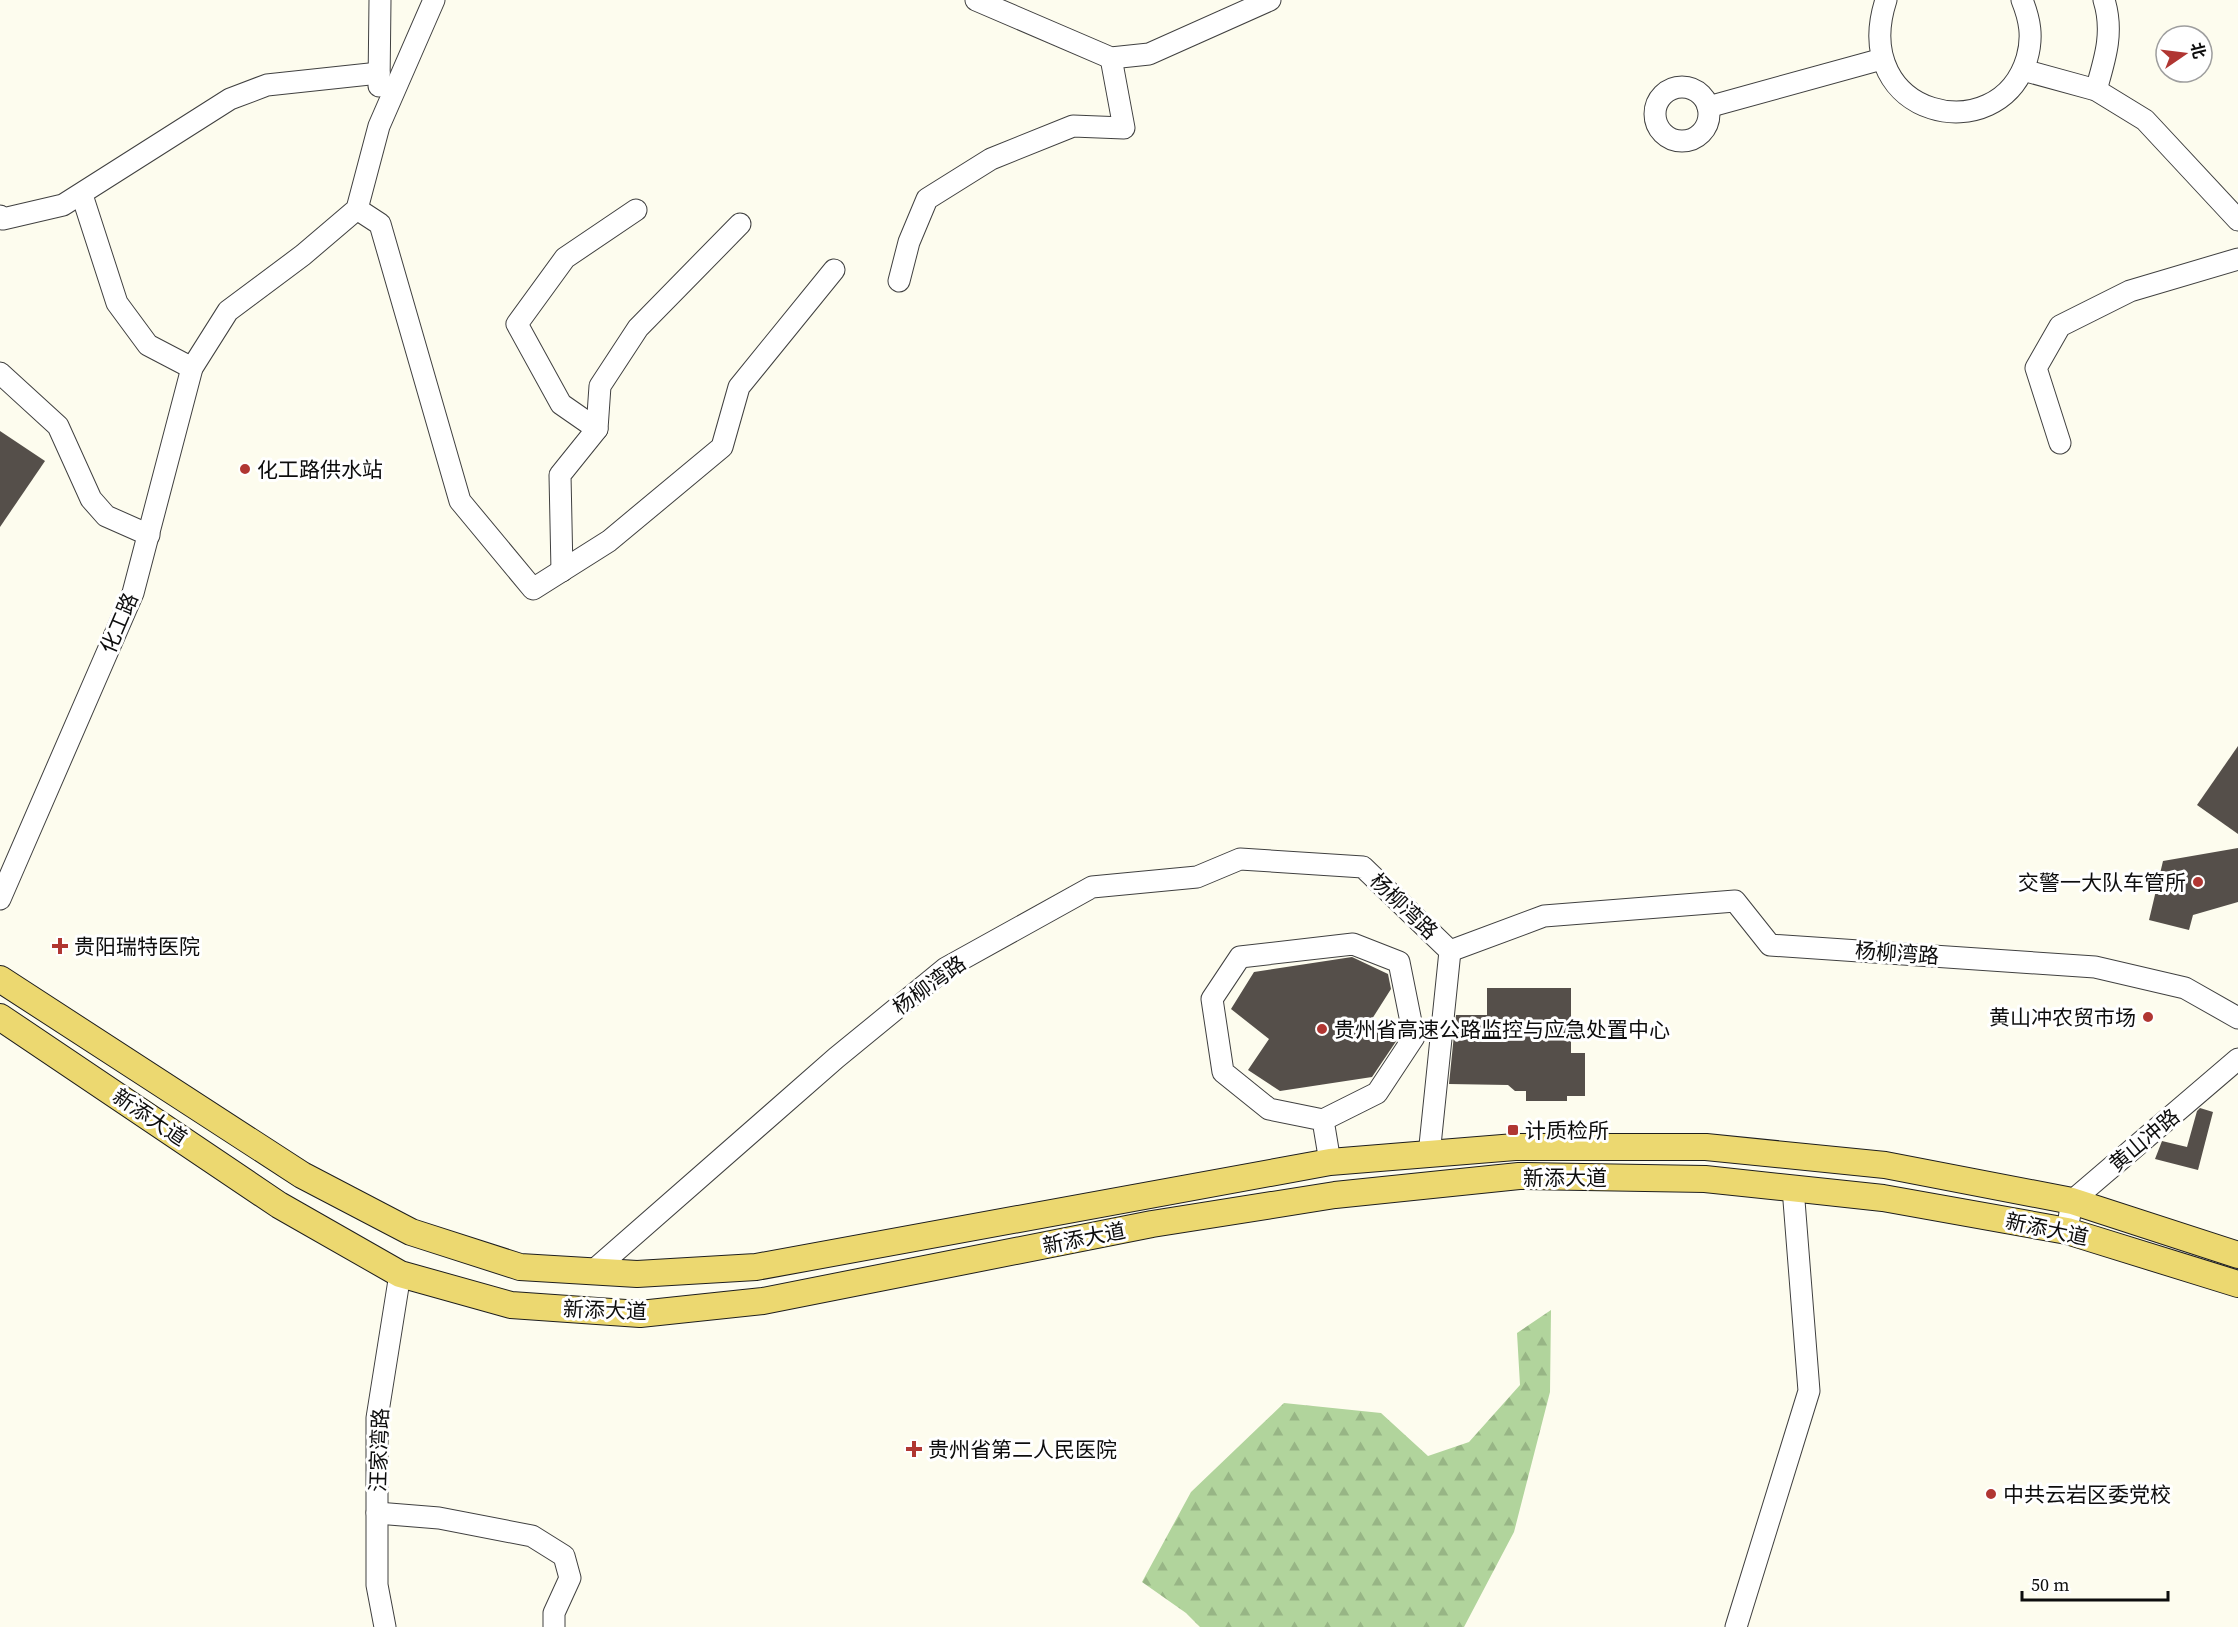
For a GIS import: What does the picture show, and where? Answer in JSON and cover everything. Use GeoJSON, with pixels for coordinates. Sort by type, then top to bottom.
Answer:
{"type":"FeatureCollection","features":[{"type":"Feature","properties":{"kind":"main road","name":"新添大道"},"geometry":{"type":"LineString","coordinates":[[0,980],[302,1175],[411,1232],[520,1267],[637,1274],[756,1267],[1330,1162],[1515,1147],[1707,1147],[1885,1165],[2072,1201],[2238,1255]]}},
{"type":"Feature","properties":{"kind":"main road","name":"新添大道"},"geometry":{"type":"LineString","coordinates":[[0,1017],[279,1205],[400,1274],[511,1305],[640,1314],[763,1301],[1152,1224],[1335,1195],[1519,1176],[1705,1179],[1883,1197],[2067,1231],[2238,1284]]}},
{"type":"Feature","properties":{"kind":"street"},"geometry":{"type":"LineString","coordinates":[[379,126],[380,0]]}},
{"type":"Feature","properties":{"kind":"street"},"geometry":{"type":"LineString","coordinates":[[434,0],[379,126],[357,209],[380,224],[460,501],[533,589],[609,541],[722,447],[739,387],[834,270]]}},
{"type":"Feature","properties":{"kind":"street"},"geometry":{"type":"LineString","coordinates":[[976,0],[1111,58],[1149,54],[1270,0]]}},
{"type":"Feature","properties":{"kind":"street"},"geometry":{"type":"LineString","coordinates":[[1886,0],[1878,23],[1879,47],[1886,70],[1900,90],[1920,104],[1943,112],[1967,111],[1990,104],[2010,89],[2023,70],[2031,44],[2029,18],[2022,0]]}},
{"type":"Feature","properties":{"kind":"street"},"geometry":{"type":"LineString","coordinates":[[2096,90],[2109,45],[2109,16],[2104,0]]}},
{"type":"Feature","properties":{"kind":"street"},"geometry":{"type":"LineString","coordinates":[[898,281],[909,242],[927,199],[991,159],[1073,126],[1124,128],[1111,58]]}},
{"type":"Feature","properties":{"kind":"street"},"geometry":{"type":"LineString","coordinates":[[1708,107],[1882,59]]}},
{"type":"Feature","properties":{"kind":"street"},"geometry":{"type":"LineString","coordinates":[[2023,70],[2096,90],[2145,120],[2238,220]]}},
{"type":"Feature","properties":{"kind":"street"},"geometry":{"type":"LineString","coordinates":[[0,216],[3,219],[63,205],[230,99],[267,85],[379,73]]}},
{"type":"Feature","properties":{"kind":"street"},"geometry":{"type":"LineString","coordinates":[[82,195],[117,303],[148,345],[192,368]]}},
{"type":"Feature","properties":{"kind":"street","name":"化工路"},"geometry":{"type":"LineString","coordinates":[[0,900],[133,593],[192,368],[228,311],[303,255],[357,209]]}},
{"type":"Feature","properties":{"kind":"street"},"geometry":{"type":"LineString","coordinates":[[597,429],[561,404],[517,324],[565,258],[636,210]]}},
{"type":"Feature","properties":{"kind":"street"},"geometry":{"type":"LineString","coordinates":[[562,571],[560,475],[597,429],[600,386],[638,328],[740,224]]}},
{"type":"Feature","properties":{"kind":"street"},"geometry":{"type":"LineString","coordinates":[[2060,443],[2036,368],[2060,326],[2130,291],[2238,259]]}},
{"type":"Feature","properties":{"kind":"street"},"geometry":{"type":"LineString","coordinates":[[0,374],[58,426],[91,499],[106,516],[149,535]]}},
{"type":"Feature","properties":{"kind":"street","name":"杨柳湾路"},"geometry":{"type":"LineString","coordinates":[[593,1272],[836,1058],[946,968],[1092,888],[1197,877],[1240,859],[1363,867],[1450,951],[1544,916],[1735,901],[1770,945],[2095,967],[2185,988],[2238,1018]]}},
{"type":"Feature","properties":{"kind":"street"},"geometry":{"type":"LineString","coordinates":[[1353,944],[1399,962],[1414,1037],[1377,1093],[1323,1120],[1269,1109],[1223,1072],[1212,999],[1240,957],[1353,944]]}},
{"type":"Feature","properties":{"kind":"street"},"geometry":{"type":"LineString","coordinates":[[1429,1155],[1450,951]]}},
{"type":"Feature","properties":{"kind":"street","name":"黄山冲路"},"geometry":{"type":"LineString","coordinates":[[2072,1201],[2238,1059]]}},
{"type":"Feature","properties":{"kind":"street"},"geometry":{"type":"LineString","coordinates":[[1323,1120],[1330,1162]]}},
{"type":"Feature","properties":{"kind":"street"},"geometry":{"type":"LineString","coordinates":[[1736,1627],[1809,1391],[1793,1188]]}},
{"type":"Feature","properties":{"kind":"street"},"geometry":{"type":"LineString","coordinates":[[2067,1231],[2072,1201]]}},
{"type":"Feature","properties":{"kind":"street","name":"汪家湾路"},"geometry":{"type":"LineString","coordinates":[[385,1627],[377,1585],[377,1418],[400,1274]]}},
{"type":"Feature","properties":{"kind":"street"},"geometry":{"type":"LineString","coordinates":[[377,1513],[440,1518],[532,1536],[564,1556],[570,1578],[554,1612],[554,1627]]}},
{"type":"Feature","properties":{"kind":"green space"},"geometry":{"type":"Polygon","coordinates":[[[1551,1310],[1550,1392],[1514,1532],[1464,1627],[1200,1627],[1186,1613],[1142,1582],[1191,1492],[1284,1403],[1381,1413],[1428,1456],[1469,1442],[1520,1385],[1517,1333],[1551,1310]]]}},
{"type":"Feature","properties":{"kind":"building"},"geometry":{"type":"Polygon","coordinates":[[[0,431],[45,461],[0,527],[0,431]]]}},
{"type":"Feature","properties":{"kind":"building"},"geometry":{"type":"Polygon","coordinates":[[[2238,746],[2238,834],[2197,805],[2238,746]]]}},
{"type":"Feature","properties":{"kind":"building","name":"交警一大队车管所"},"geometry":{"type":"Polygon","coordinates":[[[2238,848],[2238,902],[2193,915],[2189,930],[2149,920],[2163,861],[2238,848]]]}},
{"type":"Feature","properties":{"kind":"building","name":"贵州省高速公路监控与应急处置中心"},"geometry":{"type":"Polygon","coordinates":[[[1352,957],[1388,974],[1391,989],[1372,1019],[1399,1037],[1372,1077],[1280,1091],[1248,1070],[1269,1039],[1231,1009],[1254,972],[1352,957]]]}},
{"type":"Feature","properties":{"kind":"building"},"geometry":{"type":"Polygon","coordinates":[[[1487,988],[1571,988],[1571,1053],[1585,1053],[1585,1096],[1567,1096],[1567,1101],[1526,1101],[1526,1091],[1515,1091],[1508,1085],[1449,1084],[1456,1015],[1487,1015],[1487,988]]]}},
{"type":"Feature","properties":{"kind":"building"},"geometry":{"type":"Polygon","coordinates":[[[2200,1108],[2213,1112],[2198,1170],[2155,1159],[2162,1141],[2187,1147],[2197,1111],[2200,1108]]]}},
{"type":"Feature","properties":{"kind":"place","name":"化工路供水站"},"geometry":{"type":"Point","coordinates":[245,469]}},
{"type":"Feature","properties":{"kind":"place","name":"交警一大队车管所"},"geometry":{"type":"Point","coordinates":[2198,882]}},
{"type":"Feature","properties":{"kind":"place","name":"贵阳瑞特医院"},"geometry":{"type":"Point","coordinates":[60,946]}},
{"type":"Feature","properties":{"kind":"place","name":"黄山冲农贸市场"},"geometry":{"type":"Point","coordinates":[2148,1017]}},
{"type":"Feature","properties":{"kind":"place","name":"贵州省高速公路监控与应急处置中心"},"geometry":{"type":"Point","coordinates":[1322,1029]}},
{"type":"Feature","properties":{"kind":"place","name":"计质检所"},"geometry":{"type":"Point","coordinates":[1513,1130]}},
{"type":"Feature","properties":{"kind":"place","name":"贵州省第二人民医院"},"geometry":{"type":"Point","coordinates":[914,1449]}},
{"type":"Feature","properties":{"kind":"place","name":"中共云岩区委党校"},"geometry":{"type":"Point","coordinates":[1991,1494]}}]}
